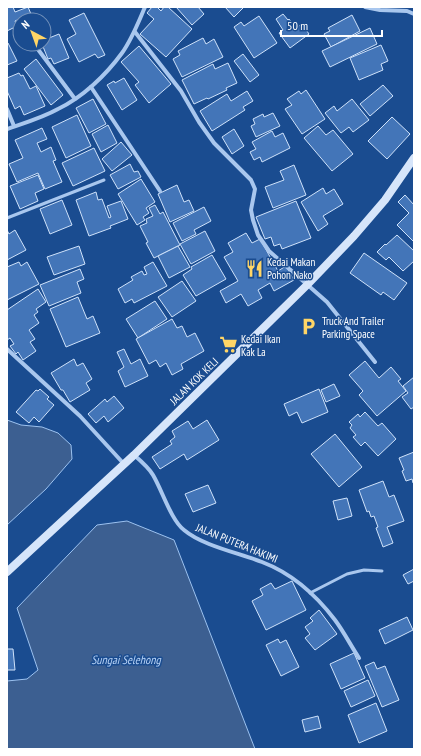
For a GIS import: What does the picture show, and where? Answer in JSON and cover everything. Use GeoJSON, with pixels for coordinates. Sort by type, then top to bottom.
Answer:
{"type":"FeatureCollection","features":[{"type":"Feature","properties":{"kind":"street"},"geometry":{"type":"LineString","coordinates":[[7,129],[60,109],[91,87],[114,63],[122,52],[135,32],[145,7]]}},
{"type":"Feature","properties":{"kind":"street"},"geometry":{"type":"LineString","coordinates":[[365,7],[380,10],[407,11],[414,14]]}},
{"type":"Feature","properties":{"kind":"street"},"geometry":{"type":"LineString","coordinates":[[135,32],[181,91],[199,122],[214,143],[252,180],[255,189],[251,210],[253,220],[258,235],[268,251],[327,302],[375,362]]}},
{"type":"Feature","properties":{"kind":"street"},"geometry":{"type":"LineString","coordinates":[[40,52],[75,98]]}},
{"type":"Feature","properties":{"kind":"street"},"geometry":{"type":"LineString","coordinates":[[91,87],[160,191]]}},
{"type":"Feature","properties":{"kind":"street"},"geometry":{"type":"LineString","coordinates":[[7,109],[14,126]]}},
{"type":"Feature","properties":{"kind":"street","name":"JALAN KOK KELI"},"geometry":{"type":"LineString","coordinates":[[7,572],[134,455],[307,285],[354,236],[385,200],[414,158]]}},
{"type":"Feature","properties":{"kind":"street"},"geometry":{"type":"LineString","coordinates":[[7,349],[80,416],[124,464]]}},
{"type":"Feature","properties":{"kind":"street","name":"JALAN PUTERA HAKIMI"},"geometry":{"type":"LineString","coordinates":[[134,455],[152,473],[177,522],[183,530],[215,546],[278,569],[310,593],[335,620],[359,658]]}},
{"type":"Feature","properties":{"kind":"lane"},"geometry":{"type":"LineString","coordinates":[[7,218],[104,180]]}},
{"type":"Feature","properties":{"kind":"lane"},"geometry":{"type":"LineString","coordinates":[[310,593],[347,574],[364,570],[382,571]]}},
{"type":"Feature","properties":{"kind":"water"},"geometry":{"type":"Polygon","coordinates":[[[7,420],[21,425],[42,427],[58,433],[71,445],[72,459],[46,489],[7,525],[7,420]]]}},
{"type":"Feature","properties":{"kind":"water","name":"Sungai Selehong"},"geometry":{"type":"Polygon","coordinates":[[[127,521],[174,540],[255,749],[7,749],[7,681],[27,679],[38,670],[17,608],[97,525],[127,521]]]}},
{"type":"Feature","properties":{"kind":"building"},"geometry":{"type":"Polygon","coordinates":[[[7,7],[13,7],[15,12],[12,12],[12,28],[7,31],[7,7]]]}},
{"type":"Feature","properties":{"kind":"building"},"geometry":{"type":"Polygon","coordinates":[[[28,7],[30,12],[15,12],[28,7]]]}},
{"type":"Feature","properties":{"kind":"building"},"geometry":{"type":"Polygon","coordinates":[[[152,7],[157,7],[161,11],[164,7],[168,7],[192,29],[166,57],[140,34],[154,19],[147,13],[152,7]]]}},
{"type":"Feature","properties":{"kind":"building"},"geometry":{"type":"Polygon","coordinates":[[[176,7],[198,7],[204,14],[192,25],[176,7]]]}},
{"type":"Feature","properties":{"kind":"building"},"geometry":{"type":"Polygon","coordinates":[[[225,7],[244,7],[234,17],[225,7]]]}},
{"type":"Feature","properties":{"kind":"building"},"geometry":{"type":"Polygon","coordinates":[[[84,13],[105,55],[98,58],[95,54],[79,62],[67,39],[76,34],[69,20],[84,13]]]}},
{"type":"Feature","properties":{"kind":"building"},"geometry":{"type":"Polygon","coordinates":[[[283,14],[296,28],[302,24],[309,34],[290,48],[279,33],[283,30],[276,19],[283,14]]]}},
{"type":"Feature","properties":{"kind":"building"},"geometry":{"type":"Polygon","coordinates":[[[352,15],[360,31],[331,47],[324,34],[330,31],[328,28],[352,15]]]}},
{"type":"Feature","properties":{"kind":"building"},"geometry":{"type":"Polygon","coordinates":[[[259,16],[277,43],[254,58],[234,27],[241,22],[244,26],[259,16]]]}},
{"type":"Feature","properties":{"kind":"building"},"geometry":{"type":"Polygon","coordinates":[[[370,28],[377,44],[330,67],[322,51],[370,28]]]}},
{"type":"Feature","properties":{"kind":"building"},"geometry":{"type":"Polygon","coordinates":[[[59,34],[69,58],[54,64],[51,58],[48,59],[45,52],[52,52],[52,37],[59,34]]]}},
{"type":"Feature","properties":{"kind":"building"},"geometry":{"type":"Polygon","coordinates":[[[203,38],[206,44],[214,39],[223,57],[182,77],[173,59],[180,55],[178,51],[203,38]]]}},
{"type":"Feature","properties":{"kind":"building"},"geometry":{"type":"Polygon","coordinates":[[[8,43],[17,61],[7,65],[8,43]]]}},
{"type":"Feature","properties":{"kind":"building"},"geometry":{"type":"Polygon","coordinates":[[[381,45],[388,61],[381,64],[383,70],[359,80],[350,58],[381,45]]]}},
{"type":"Feature","properties":{"kind":"building"},"geometry":{"type":"Polygon","coordinates":[[[139,46],[171,84],[149,103],[135,85],[139,82],[121,62],[139,46]]]}},
{"type":"Feature","properties":{"kind":"building"},"geometry":{"type":"Polygon","coordinates":[[[243,54],[259,75],[250,82],[234,61],[243,54]]]}},
{"type":"Feature","properties":{"kind":"building"},"geometry":{"type":"Polygon","coordinates":[[[36,59],[63,95],[51,105],[24,69],[36,59]]]}},
{"type":"Feature","properties":{"kind":"building"},"geometry":{"type":"Polygon","coordinates":[[[228,63],[237,83],[226,88],[227,90],[194,104],[182,80],[213,64],[215,69],[228,63]]]}},
{"type":"Feature","properties":{"kind":"building"},"geometry":{"type":"Polygon","coordinates":[[[19,73],[21,76],[23,75],[30,89],[36,86],[45,106],[24,115],[20,106],[15,109],[7,91],[7,78],[19,73]]]}},
{"type":"Feature","properties":{"kind":"building"},"geometry":{"type":"Polygon","coordinates":[[[124,78],[137,100],[122,110],[107,85],[124,78]]]}},
{"type":"Feature","properties":{"kind":"building"},"geometry":{"type":"Polygon","coordinates":[[[383,85],[393,96],[370,116],[360,104],[383,85]]]}},
{"type":"Feature","properties":{"kind":"building"},"geometry":{"type":"Polygon","coordinates":[[[306,90],[325,119],[302,134],[285,109],[292,105],[287,99],[299,91],[301,94],[306,90]]]}},
{"type":"Feature","properties":{"kind":"building"},"geometry":{"type":"Polygon","coordinates":[[[247,91],[253,101],[243,107],[245,110],[212,131],[200,111],[227,94],[231,101],[247,91]]]}},
{"type":"Feature","properties":{"kind":"building"},"geometry":{"type":"Polygon","coordinates":[[[93,99],[106,124],[89,133],[76,108],[93,99]]]}},
{"type":"Feature","properties":{"kind":"building"},"geometry":{"type":"Polygon","coordinates":[[[352,99],[369,120],[353,132],[349,127],[341,133],[325,113],[334,106],[337,111],[352,99]]]}},
{"type":"Feature","properties":{"kind":"building"},"geometry":{"type":"Polygon","coordinates":[[[273,113],[280,126],[256,137],[251,126],[255,124],[253,119],[263,114],[264,117],[273,113]]]}},
{"type":"Feature","properties":{"kind":"building"},"geometry":{"type":"Polygon","coordinates":[[[77,115],[91,146],[66,158],[52,127],[77,115]]]}},
{"type":"Feature","properties":{"kind":"building"},"geometry":{"type":"Polygon","coordinates":[[[392,117],[410,134],[387,159],[368,141],[392,117]]]}},
{"type":"Feature","properties":{"kind":"building"},"geometry":{"type":"Polygon","coordinates":[[[108,125],[117,143],[101,152],[92,134],[108,125]]]}},
{"type":"Feature","properties":{"kind":"building"},"geometry":{"type":"Polygon","coordinates":[[[318,126],[326,135],[333,130],[353,154],[332,171],[304,138],[318,126]]]}},
{"type":"Feature","properties":{"kind":"building"},"geometry":{"type":"Polygon","coordinates":[[[42,128],[47,139],[37,143],[41,152],[51,147],[56,160],[53,161],[62,182],[45,189],[38,173],[17,182],[9,164],[23,158],[15,140],[42,128]]]}},
{"type":"Feature","properties":{"kind":"building"},"geometry":{"type":"Polygon","coordinates":[[[234,129],[244,146],[232,154],[222,137],[234,129]]]}},
{"type":"Feature","properties":{"kind":"building"},"geometry":{"type":"Polygon","coordinates":[[[272,131],[275,137],[283,133],[290,148],[262,162],[260,157],[254,160],[250,152],[256,149],[252,142],[272,131]]]}},
{"type":"Feature","properties":{"kind":"building"},"geometry":{"type":"Polygon","coordinates":[[[121,142],[132,155],[112,171],[102,159],[121,142]]]}},
{"type":"Feature","properties":{"kind":"building"},"geometry":{"type":"Polygon","coordinates":[[[94,148],[105,171],[73,186],[62,163],[94,148]]]}},
{"type":"Feature","properties":{"kind":"building"},"geometry":{"type":"Polygon","coordinates":[[[130,164],[134,172],[138,171],[141,177],[118,189],[110,175],[130,164]]]}},
{"type":"Feature","properties":{"kind":"building"},"geometry":{"type":"Polygon","coordinates":[[[294,165],[306,195],[273,208],[265,187],[284,180],[280,171],[294,165]]]}},
{"type":"Feature","properties":{"kind":"building"},"geometry":{"type":"Polygon","coordinates":[[[38,175],[44,189],[35,193],[38,201],[20,209],[10,186],[38,175]]]}},
{"type":"Feature","properties":{"kind":"building"},"geometry":{"type":"Polygon","coordinates":[[[141,179],[155,202],[146,208],[149,213],[143,217],[145,220],[137,225],[118,194],[141,179]]]}},
{"type":"Feature","properties":{"kind":"building"},"geometry":{"type":"Polygon","coordinates":[[[177,185],[184,202],[189,200],[194,211],[170,222],[158,194],[177,185]]]}},
{"type":"Feature","properties":{"kind":"building"},"geometry":{"type":"Polygon","coordinates":[[[323,188],[326,194],[334,189],[343,204],[323,216],[328,224],[318,231],[301,202],[323,188]]]}},
{"type":"Feature","properties":{"kind":"building"},"geometry":{"type":"Polygon","coordinates":[[[96,192],[98,200],[102,199],[109,218],[111,217],[107,206],[121,201],[128,219],[110,226],[111,228],[89,236],[76,200],[96,192]]]}},
{"type":"Feature","properties":{"kind":"building"},"geometry":{"type":"Polygon","coordinates":[[[405,195],[414,205],[414,242],[397,225],[409,213],[398,202],[405,195]]]}},
{"type":"Feature","properties":{"kind":"building"},"geometry":{"type":"Polygon","coordinates":[[[62,200],[72,225],[50,234],[40,209],[62,200]]]}},
{"type":"Feature","properties":{"kind":"building"},"geometry":{"type":"Polygon","coordinates":[[[296,201],[311,238],[282,249],[280,244],[274,246],[271,237],[265,239],[256,217],[296,201]]]}},
{"type":"Feature","properties":{"kind":"building"},"geometry":{"type":"Polygon","coordinates":[[[155,205],[160,214],[163,212],[180,245],[154,258],[146,243],[148,242],[140,226],[147,223],[146,219],[153,216],[149,208],[155,205]]]}},
{"type":"Feature","properties":{"kind":"building"},"geometry":{"type":"Polygon","coordinates":[[[204,207],[211,221],[194,230],[196,234],[182,241],[173,223],[204,207]]]}},
{"type":"Feature","properties":{"kind":"building"},"geometry":{"type":"Polygon","coordinates":[[[7,230],[9,234],[15,230],[26,250],[7,260],[7,230]]]}},
{"type":"Feature","properties":{"kind":"building"},"geometry":{"type":"Polygon","coordinates":[[[205,231],[215,251],[191,264],[180,244],[205,231]]]}},
{"type":"Feature","properties":{"kind":"building","name":"Kedai Makan Pohon Nako"},"geometry":{"type":"Polygon","coordinates":[[[246,233],[252,243],[260,239],[278,271],[286,266],[294,280],[274,291],[270,283],[258,290],[262,298],[248,306],[241,294],[226,303],[220,291],[238,281],[224,257],[233,252],[228,243],[246,233]]]}},
{"type":"Feature","properties":{"kind":"building"},"geometry":{"type":"Polygon","coordinates":[[[397,235],[414,251],[414,261],[403,271],[389,257],[386,260],[377,252],[397,235]]]}},
{"type":"Feature","properties":{"kind":"building"},"geometry":{"type":"Polygon","coordinates":[[[79,246],[85,264],[54,275],[47,257],[79,246]]]}},
{"type":"Feature","properties":{"kind":"building"},"geometry":{"type":"Polygon","coordinates":[[[178,246],[190,267],[169,278],[158,256],[178,246]]]}},
{"type":"Feature","properties":{"kind":"building"},"geometry":{"type":"Polygon","coordinates":[[[364,253],[407,283],[394,300],[383,292],[381,295],[350,273],[364,253]]]}},
{"type":"Feature","properties":{"kind":"building"},"geometry":{"type":"Polygon","coordinates":[[[212,255],[226,279],[196,296],[183,275],[192,269],[191,267],[212,255]]]}},
{"type":"Feature","properties":{"kind":"building"},"geometry":{"type":"Polygon","coordinates":[[[19,262],[21,266],[27,262],[39,284],[7,300],[7,267],[19,262]]]}},
{"type":"Feature","properties":{"kind":"building"},"geometry":{"type":"Polygon","coordinates":[[[153,262],[167,286],[134,303],[132,299],[125,303],[118,289],[133,280],[131,277],[142,271],[144,275],[147,274],[144,267],[153,262]]]}},
{"type":"Feature","properties":{"kind":"building"},"geometry":{"type":"Polygon","coordinates":[[[80,269],[84,279],[77,282],[81,293],[49,306],[40,285],[80,269]]]}},
{"type":"Feature","properties":{"kind":"building"},"geometry":{"type":"Polygon","coordinates":[[[182,281],[196,301],[172,317],[158,297],[182,281]]]}},
{"type":"Feature","properties":{"kind":"building"},"geometry":{"type":"Polygon","coordinates":[[[38,289],[46,302],[36,309],[38,312],[34,315],[39,323],[29,330],[35,339],[30,342],[36,351],[23,360],[18,352],[16,354],[10,346],[14,344],[10,338],[7,340],[7,310],[38,289]]]}},
{"type":"Feature","properties":{"kind":"building"},"geometry":{"type":"Polygon","coordinates":[[[78,297],[87,319],[93,316],[100,333],[66,347],[50,309],[78,297]]]}},
{"type":"Feature","properties":{"kind":"building"},"geometry":{"type":"Polygon","coordinates":[[[155,301],[167,319],[138,338],[126,319],[155,301]]]}},
{"type":"Feature","properties":{"kind":"building"},"geometry":{"type":"Polygon","coordinates":[[[172,319],[177,328],[182,326],[187,337],[195,333],[204,351],[181,364],[183,369],[172,375],[166,363],[160,367],[156,360],[149,364],[136,339],[172,319]]]}},
{"type":"Feature","properties":{"kind":"building"},"geometry":{"type":"Polygon","coordinates":[[[124,349],[131,364],[140,359],[148,376],[125,387],[118,371],[124,367],[117,352],[124,349]]]}},
{"type":"Feature","properties":{"kind":"building"},"geometry":{"type":"Polygon","coordinates":[[[74,359],[77,366],[83,363],[92,379],[86,383],[90,390],[70,402],[51,373],[74,359]]]}},
{"type":"Feature","properties":{"kind":"building"},"geometry":{"type":"Polygon","coordinates":[[[365,361],[379,378],[391,367],[401,379],[398,381],[406,391],[377,416],[359,395],[363,391],[349,375],[365,361]]]}},
{"type":"Feature","properties":{"kind":"building"},"geometry":{"type":"Polygon","coordinates":[[[414,377],[414,407],[411,409],[402,397],[408,393],[403,386],[414,377]]]}},
{"type":"Feature","properties":{"kind":"building"},"geometry":{"type":"Polygon","coordinates":[[[334,384],[340,396],[326,402],[321,390],[334,384]]]}},
{"type":"Feature","properties":{"kind":"building"},"geometry":{"type":"Polygon","coordinates":[[[40,389],[49,397],[47,399],[54,405],[39,422],[34,417],[29,423],[16,412],[36,390],[38,391],[40,389]]]}},
{"type":"Feature","properties":{"kind":"building"},"geometry":{"type":"Polygon","coordinates":[[[319,389],[328,412],[302,423],[297,412],[289,416],[284,404],[319,389]]]}},
{"type":"Feature","properties":{"kind":"building"},"geometry":{"type":"Polygon","coordinates":[[[114,396],[124,408],[108,422],[104,416],[96,423],[88,414],[105,399],[107,402],[114,396]]]}},
{"type":"Feature","properties":{"kind":"building"},"geometry":{"type":"Polygon","coordinates":[[[365,412],[378,426],[382,423],[396,439],[378,456],[365,442],[361,446],[353,437],[356,435],[350,428],[352,425],[349,422],[358,414],[360,417],[365,412]]]}},
{"type":"Feature","properties":{"kind":"building"},"geometry":{"type":"Polygon","coordinates":[[[207,420],[219,440],[187,460],[184,454],[160,469],[152,457],[172,444],[170,441],[175,437],[172,431],[188,421],[193,429],[207,420]]]}},
{"type":"Feature","properties":{"kind":"building"},"geometry":{"type":"Polygon","coordinates":[[[335,434],[362,467],[339,487],[311,454],[335,434]]]}},
{"type":"Feature","properties":{"kind":"building"},"geometry":{"type":"Polygon","coordinates":[[[414,452],[413,483],[412,479],[406,481],[402,471],[404,470],[399,458],[414,452]]]}},
{"type":"Feature","properties":{"kind":"building"},"geometry":{"type":"Polygon","coordinates":[[[383,481],[389,497],[394,495],[404,521],[387,527],[393,543],[383,547],[376,528],[378,527],[374,516],[371,517],[369,511],[367,512],[359,490],[383,481]]]}},
{"type":"Feature","properties":{"kind":"building"},"geometry":{"type":"Polygon","coordinates":[[[208,485],[216,503],[193,512],[185,494],[208,485]]]}},
{"type":"Feature","properties":{"kind":"building"},"geometry":{"type":"Polygon","coordinates":[[[347,498],[352,516],[338,520],[333,501],[347,498]]]}},
{"type":"Feature","properties":{"kind":"building"},"geometry":{"type":"Polygon","coordinates":[[[414,569],[414,581],[408,584],[403,575],[414,569]]]}},
{"type":"Feature","properties":{"kind":"building"},"geometry":{"type":"Polygon","coordinates":[[[292,581],[306,610],[266,630],[252,601],[263,595],[260,589],[271,583],[275,589],[292,581]]]}},
{"type":"Feature","properties":{"kind":"building"},"geometry":{"type":"Polygon","coordinates":[[[319,610],[337,634],[315,650],[305,638],[310,634],[305,627],[313,621],[310,618],[319,610]]]}},
{"type":"Feature","properties":{"kind":"building"},"geometry":{"type":"Polygon","coordinates":[[[407,617],[413,630],[385,644],[379,630],[407,617]]]}},
{"type":"Feature","properties":{"kind":"building"},"geometry":{"type":"Polygon","coordinates":[[[278,639],[280,643],[286,640],[299,667],[281,676],[266,645],[278,639]]]}},
{"type":"Feature","properties":{"kind":"building"},"geometry":{"type":"Polygon","coordinates":[[[7,649],[13,649],[15,670],[7,670],[7,649]]]}},
{"type":"Feature","properties":{"kind":"building"},"geometry":{"type":"Polygon","coordinates":[[[354,653],[365,678],[341,689],[330,664],[354,653]]]}},
{"type":"Feature","properties":{"kind":"building"},"geometry":{"type":"Polygon","coordinates":[[[374,662],[377,669],[385,666],[399,700],[382,707],[365,666],[374,662]]]}},
{"type":"Feature","properties":{"kind":"building"},"geometry":{"type":"Polygon","coordinates":[[[368,680],[375,696],[351,707],[344,691],[368,680]]]}},
{"type":"Feature","properties":{"kind":"building"},"geometry":{"type":"Polygon","coordinates":[[[376,703],[387,731],[359,743],[348,715],[376,703]]]}},
{"type":"Feature","properties":{"kind":"building"},"geometry":{"type":"Polygon","coordinates":[[[318,716],[321,728],[305,732],[302,720],[318,716]]]}},
{"type":"Feature","properties":{"kind":"place","name":"Kedai Makan Pohon Nako"},"geometry":{"type":"Point","coordinates":[254,268]}},
{"type":"Feature","properties":{"kind":"place","name":"Truck And Trailer Parking Space"},"geometry":{"type":"Point","coordinates":[309,327]}},
{"type":"Feature","properties":{"kind":"place","name":"Kedai Ikan Kak La"},"geometry":{"type":"Point","coordinates":[228,345]}}]}
